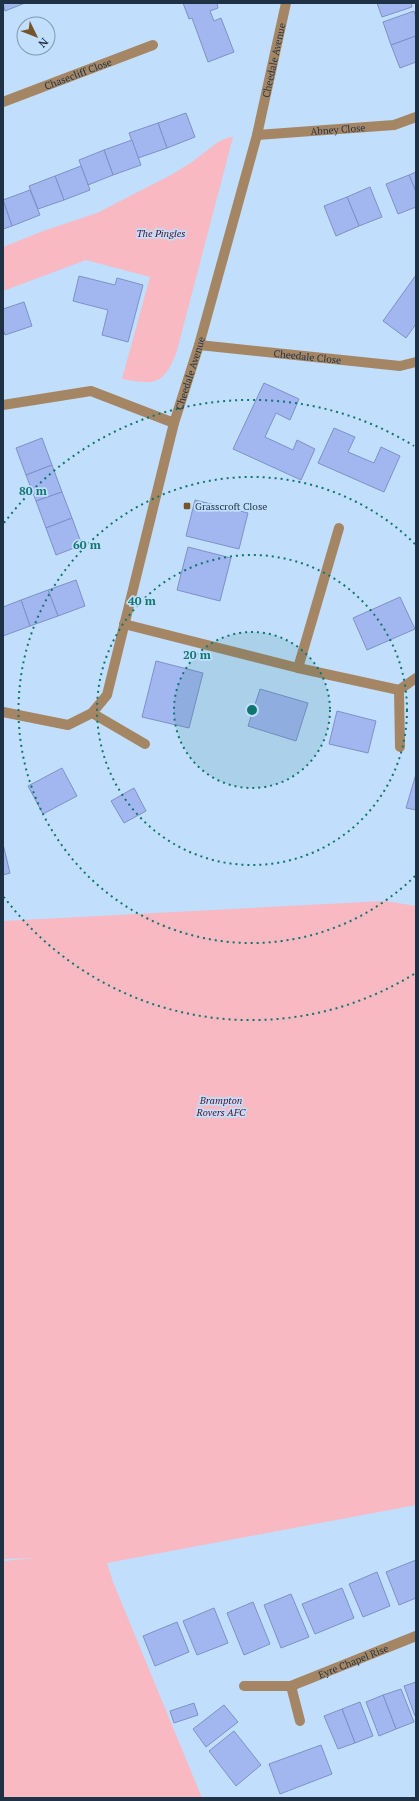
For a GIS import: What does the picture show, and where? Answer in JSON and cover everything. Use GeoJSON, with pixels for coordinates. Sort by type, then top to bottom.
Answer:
{"type":"FeatureCollection","features":[{"type":"Feature","properties":{"kind":"street","name":"Cheedale Avenue"},"geometry":{"type":"LineString","coordinates":[[3,712],[68,725],[92,713],[107,695],[174,423],[199,345],[258,135],[286,3]]}},
{"type":"Feature","properties":{"kind":"street","name":"Chasecliff Close"},"geometry":{"type":"LineString","coordinates":[[3,102],[153,45]]}},
{"type":"Feature","properties":{"kind":"street","name":"Abney Close"},"geometry":{"type":"LineString","coordinates":[[258,135],[394,126],[416,117]]}},
{"type":"Feature","properties":{"kind":"street","name":"Cheedale Close"},"geometry":{"type":"LineString","coordinates":[[199,345],[400,366],[416,362]]}},
{"type":"Feature","properties":{"kind":"street"},"geometry":{"type":"LineString","coordinates":[[3,405],[91,391],[174,423]]}},
{"type":"Feature","properties":{"kind":"street"},"geometry":{"type":"LineString","coordinates":[[298,668],[339,528]]}},
{"type":"Feature","properties":{"kind":"street"},"geometry":{"type":"LineString","coordinates":[[124,624],[298,668],[399,690],[416,678]]}},
{"type":"Feature","properties":{"kind":"street"},"geometry":{"type":"LineString","coordinates":[[399,690],[400,747]]}},
{"type":"Feature","properties":{"kind":"street"},"geometry":{"type":"LineString","coordinates":[[92,713],[145,744]]}},
{"type":"Feature","properties":{"kind":"street","name":"Eyre Chapel Rise"},"geometry":{"type":"LineString","coordinates":[[244,1686],[291,1686],[416,1636]]}},
{"type":"Feature","properties":{"kind":"street"},"geometry":{"type":"LineString","coordinates":[[291,1686],[300,1721]]}},
{"type":"Feature","properties":{"kind":"green space","name":"The Pingles"},"geometry":{"type":"Polygon","coordinates":[[[233,137],[176,354],[166,373],[161,378],[156,381],[149,382],[122,379],[150,277],[86,260],[3,291],[3,247],[43,231],[97,213],[171,175],[192,162],[218,142],[233,137]]]}},
{"type":"Feature","properties":{"kind":"green space","name":"Brampton Rovers AFC"},"geometry":{"type":"Polygon","coordinates":[[[385,901],[416,906],[416,1505],[107,1563],[113,1582],[202,1798],[3,1798],[3,1561],[35,1558],[3,1559],[3,921],[385,901]]]}},
{"type":"Feature","properties":{"kind":"building"},"geometry":{"type":"Polygon","coordinates":[[[3,3],[25,3],[5,11],[3,3]]]}},
{"type":"Feature","properties":{"kind":"building"},"geometry":{"type":"Polygon","coordinates":[[[183,3],[217,3],[218,8],[210,11],[214,21],[221,18],[234,52],[208,62],[192,18],[189,19],[183,3]]]}},
{"type":"Feature","properties":{"kind":"building"},"geometry":{"type":"Polygon","coordinates":[[[377,3],[411,3],[412,7],[382,17],[377,3]]]}},
{"type":"Feature","properties":{"kind":"building"},"geometry":{"type":"Polygon","coordinates":[[[414,11],[416,18],[416,36],[391,45],[383,22],[414,11]]]}},
{"type":"Feature","properties":{"kind":"building"},"geometry":{"type":"Polygon","coordinates":[[[416,36],[416,62],[400,68],[391,45],[416,36]]]}},
{"type":"Feature","properties":{"kind":"building"},"geometry":{"type":"Polygon","coordinates":[[[186,113],[195,137],[167,148],[158,123],[186,113]]]}},
{"type":"Feature","properties":{"kind":"building"},"geometry":{"type":"Polygon","coordinates":[[[158,123],[167,148],[138,158],[129,133],[158,123]]]}},
{"type":"Feature","properties":{"kind":"building"},"geometry":{"type":"Polygon","coordinates":[[[132,140],[141,165],[113,175],[104,150],[132,140]]]}},
{"type":"Feature","properties":{"kind":"building"},"geometry":{"type":"Polygon","coordinates":[[[104,150],[113,175],[88,185],[79,160],[104,150]]]}},
{"type":"Feature","properties":{"kind":"building"},"geometry":{"type":"Polygon","coordinates":[[[81,166],[90,190],[64,200],[55,176],[81,166]]]}},
{"type":"Feature","properties":{"kind":"building"},"geometry":{"type":"Polygon","coordinates":[[[416,172],[416,192],[409,175],[416,172]]]}},
{"type":"Feature","properties":{"kind":"building"},"geometry":{"type":"Polygon","coordinates":[[[409,175],[416,192],[416,207],[398,214],[386,184],[409,175]]]}},
{"type":"Feature","properties":{"kind":"building"},"geometry":{"type":"Polygon","coordinates":[[[55,176],[64,200],[38,209],[29,186],[55,176]]]}},
{"type":"Feature","properties":{"kind":"building"},"geometry":{"type":"Polygon","coordinates":[[[370,187],[382,217],[359,226],[347,197],[370,187]]]}},
{"type":"Feature","properties":{"kind":"building"},"geometry":{"type":"Polygon","coordinates":[[[30,190],[40,215],[12,226],[3,200],[30,190]]]}},
{"type":"Feature","properties":{"kind":"building"},"geometry":{"type":"Polygon","coordinates":[[[347,197],[359,226],[336,236],[324,206],[347,197]]]}},
{"type":"Feature","properties":{"kind":"building"},"geometry":{"type":"Polygon","coordinates":[[[3,200],[12,226],[3,229],[3,200]]]}},
{"type":"Feature","properties":{"kind":"building"},"geometry":{"type":"Polygon","coordinates":[[[416,275],[416,324],[406,338],[383,321],[416,275]]]}},
{"type":"Feature","properties":{"kind":"building"},"geometry":{"type":"Polygon","coordinates":[[[79,276],[115,285],[117,278],[143,285],[128,342],[102,335],[108,310],[73,301],[79,276]]]}},
{"type":"Feature","properties":{"kind":"building"},"geometry":{"type":"Polygon","coordinates":[[[24,302],[32,326],[5,335],[3,329],[3,309],[24,302]]]}},
{"type":"Feature","properties":{"kind":"building"},"geometry":{"type":"Polygon","coordinates":[[[264,383],[299,399],[290,420],[276,413],[265,437],[293,450],[297,440],[315,449],[301,480],[233,449],[264,383]]]}},
{"type":"Feature","properties":{"kind":"building"},"geometry":{"type":"Polygon","coordinates":[[[334,428],[355,437],[348,452],[374,463],[381,447],[400,456],[384,492],[318,463],[334,428]]]}},
{"type":"Feature","properties":{"kind":"building"},"geometry":{"type":"Polygon","coordinates":[[[42,438],[52,465],[26,475],[16,448],[42,438]]]}},
{"type":"Feature","properties":{"kind":"building"},"geometry":{"type":"Polygon","coordinates":[[[52,465],[62,492],[36,501],[26,475],[52,465]]]}},
{"type":"Feature","properties":{"kind":"building"},"geometry":{"type":"Polygon","coordinates":[[[62,492],[72,518],[46,528],[36,501],[62,492]]]}},
{"type":"Feature","properties":{"kind":"building"},"geometry":{"type":"Polygon","coordinates":[[[195,500],[248,513],[239,549],[186,536],[195,500]]]}},
{"type":"Feature","properties":{"kind":"building"},"geometry":{"type":"Polygon","coordinates":[[[72,518],[82,545],[56,555],[46,528],[72,518]]]}},
{"type":"Feature","properties":{"kind":"building"},"geometry":{"type":"Polygon","coordinates":[[[188,547],[231,558],[220,601],[177,590],[188,547]]]}},
{"type":"Feature","properties":{"kind":"building"},"geometry":{"type":"Polygon","coordinates":[[[76,580],[85,606],[58,616],[48,590],[76,580]]]}},
{"type":"Feature","properties":{"kind":"building"},"geometry":{"type":"Polygon","coordinates":[[[48,590],[58,616],[30,626],[21,600],[48,590]]]}},
{"type":"Feature","properties":{"kind":"building"},"geometry":{"type":"Polygon","coordinates":[[[400,597],[415,629],[367,650],[353,618],[400,597]]]}},
{"type":"Feature","properties":{"kind":"building"},"geometry":{"type":"Polygon","coordinates":[[[21,600],[30,626],[3,636],[3,607],[21,600]]]}},
{"type":"Feature","properties":{"kind":"building"},"geometry":{"type":"Polygon","coordinates":[[[156,661],[203,673],[189,728],[142,717],[156,661]]]}},
{"type":"Feature","properties":{"kind":"building"},"geometry":{"type":"Polygon","coordinates":[[[260,689],[308,703],[296,741],[248,726],[260,689]]]}},
{"type":"Feature","properties":{"kind":"building"},"geometry":{"type":"Polygon","coordinates":[[[337,711],[376,721],[368,753],[329,744],[337,711]]]}},
{"type":"Feature","properties":{"kind":"building"},"geometry":{"type":"Polygon","coordinates":[[[62,768],[77,796],[43,814],[28,786],[62,768]]]}},
{"type":"Feature","properties":{"kind":"building"},"geometry":{"type":"Polygon","coordinates":[[[416,774],[416,810],[406,808],[416,774]]]}},
{"type":"Feature","properties":{"kind":"building"},"geometry":{"type":"Polygon","coordinates":[[[134,788],[146,811],[124,823],[111,801],[134,788]]]}},
{"type":"Feature","properties":{"kind":"building"},"geometry":{"type":"Polygon","coordinates":[[[3,844],[10,873],[3,875],[3,844]]]}},
{"type":"Feature","properties":{"kind":"building"},"geometry":{"type":"Polygon","coordinates":[[[416,1560],[416,1598],[399,1605],[386,1572],[416,1560]]]}},
{"type":"Feature","properties":{"kind":"building"},"geometry":{"type":"Polygon","coordinates":[[[377,1572],[390,1606],[363,1617],[349,1584],[377,1572]]]}},
{"type":"Feature","properties":{"kind":"building"},"geometry":{"type":"Polygon","coordinates":[[[342,1588],[354,1618],[315,1634],[302,1604],[342,1588]]]}},
{"type":"Feature","properties":{"kind":"building"},"geometry":{"type":"Polygon","coordinates":[[[291,1594],[309,1637],[281,1648],[264,1605],[291,1594]]]}},
{"type":"Feature","properties":{"kind":"building"},"geometry":{"type":"Polygon","coordinates":[[[253,1602],[270,1644],[244,1655],[227,1613],[253,1602]]]}},
{"type":"Feature","properties":{"kind":"building"},"geometry":{"type":"Polygon","coordinates":[[[214,1608],[228,1643],[197,1655],[183,1621],[214,1608]]]}},
{"type":"Feature","properties":{"kind":"building"},"geometry":{"type":"Polygon","coordinates":[[[177,1622],[189,1652],[155,1666],[143,1636],[177,1622]]]}},
{"type":"Feature","properties":{"kind":"building"},"geometry":{"type":"Polygon","coordinates":[[[416,1682],[416,1716],[415,1716],[404,1686],[416,1682]]]}},
{"type":"Feature","properties":{"kind":"building"},"geometry":{"type":"Polygon","coordinates":[[[401,1689],[414,1722],[396,1729],[383,1695],[401,1689]]]}},
{"type":"Feature","properties":{"kind":"building"},"geometry":{"type":"Polygon","coordinates":[[[383,1695],[396,1729],[379,1736],[366,1702],[383,1695]]]}},
{"type":"Feature","properties":{"kind":"building"},"geometry":{"type":"Polygon","coordinates":[[[360,1702],[373,1736],[355,1743],[342,1709],[360,1702]]]}},
{"type":"Feature","properties":{"kind":"building"},"geometry":{"type":"Polygon","coordinates":[[[194,1703],[198,1715],[174,1723],[170,1711],[194,1703]]]}},
{"type":"Feature","properties":{"kind":"building"},"geometry":{"type":"Polygon","coordinates":[[[224,1705],[238,1722],[206,1747],[193,1729],[224,1705]]]}},
{"type":"Feature","properties":{"kind":"building"},"geometry":{"type":"Polygon","coordinates":[[[342,1709],[355,1743],[338,1749],[324,1716],[342,1709]]]}},
{"type":"Feature","properties":{"kind":"building"},"geometry":{"type":"Polygon","coordinates":[[[234,1731],[261,1765],[236,1786],[209,1751],[234,1731]]]}},
{"type":"Feature","properties":{"kind":"building"},"geometry":{"type":"Polygon","coordinates":[[[321,1745],[332,1774],[280,1794],[269,1764],[321,1745]]]}},
{"type":"Feature","properties":{"kind":"place","name":"Grasscroft Close"},"geometry":{"type":"Point","coordinates":[187,506]}}]}
